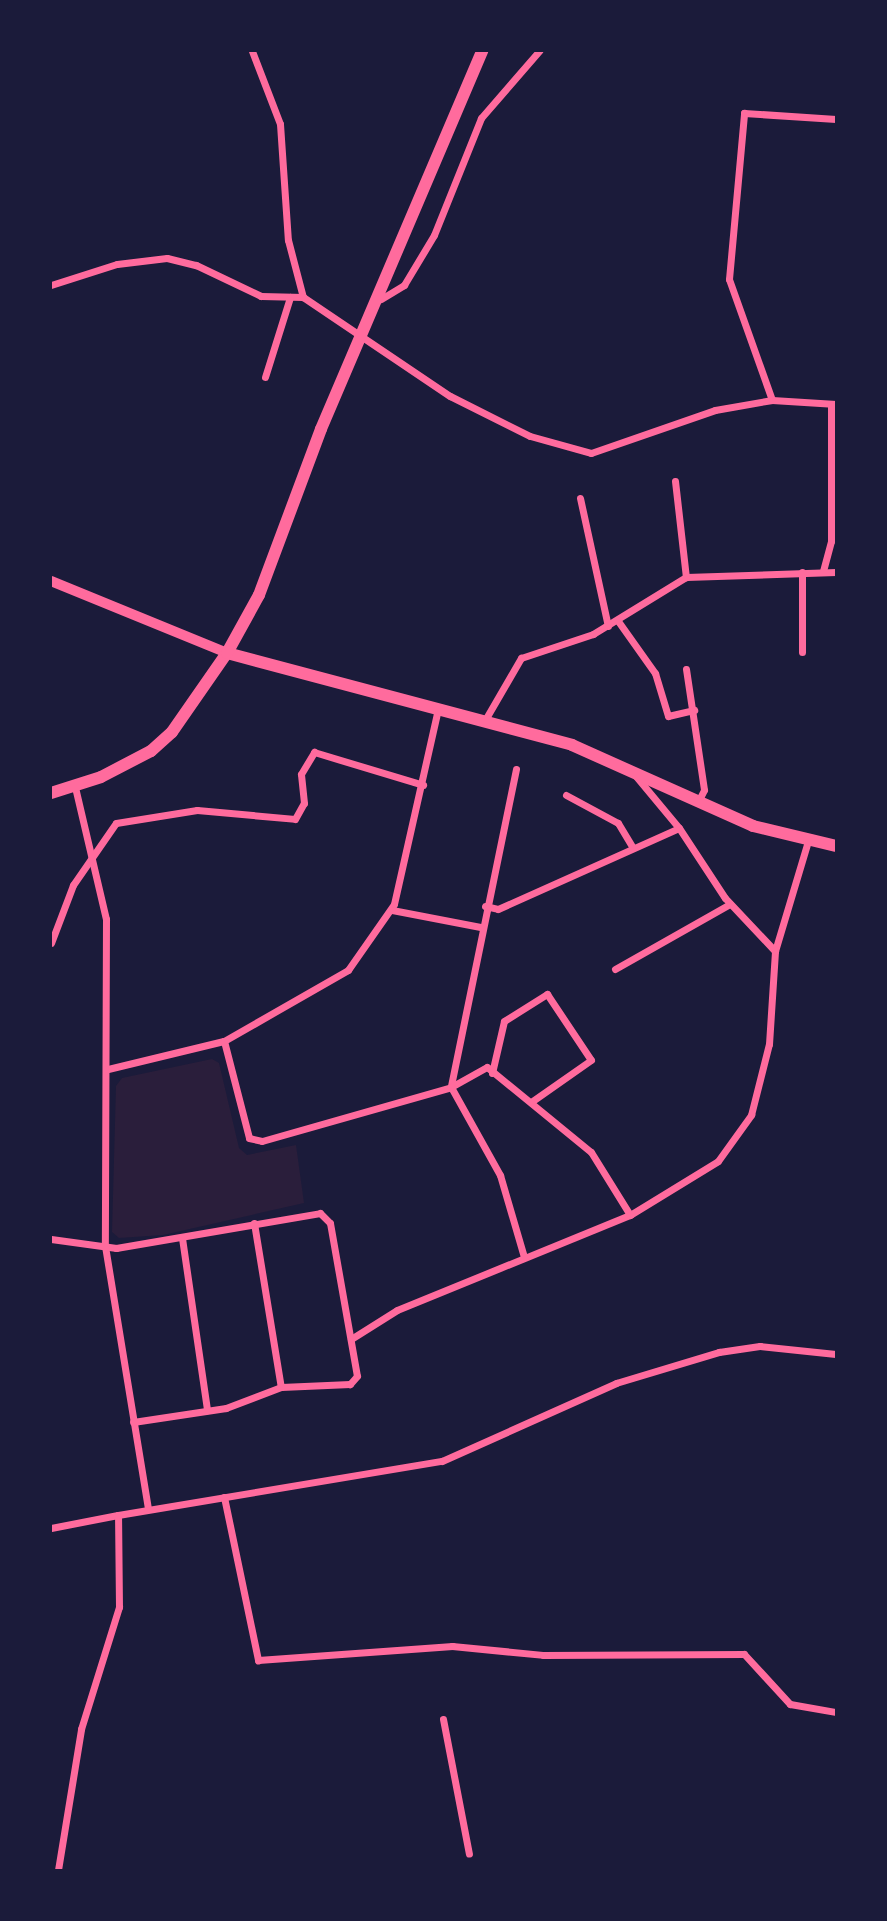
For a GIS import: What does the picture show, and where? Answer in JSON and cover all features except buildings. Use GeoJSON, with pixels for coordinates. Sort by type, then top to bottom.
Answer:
{"type":"FeatureCollection","features":[{"type":"Feature","properties":{"kind":"main road"},"geometry":{"type":"LineString","coordinates":[[51,793],[75,788],[158,744],[227,653],[259,594],[321,429],[381,299],[482,51]]}},
{"type":"Feature","properties":{"kind":"main road"},"geometry":{"type":"LineString","coordinates":[[227,653],[572,745],[698,802],[808,841],[836,846]]}},
{"type":"Feature","properties":{"kind":"street"},"geometry":{"type":"LineString","coordinates":[[252,51],[280,124],[288,240],[303,297]]}},
{"type":"Feature","properties":{"kind":"street"},"geometry":{"type":"LineString","coordinates":[[381,299],[404,285],[434,235],[481,118],[539,51]]}},
{"type":"Feature","properties":{"kind":"street"},"geometry":{"type":"LineString","coordinates":[[772,400],[729,279],[744,113],[836,119]]}},
{"type":"Feature","properties":{"kind":"street"},"geometry":{"type":"LineString","coordinates":[[51,285],[117,264],[167,258],[197,265],[261,296],[303,297],[365,336],[450,396],[530,436],[591,453],[715,410],[772,400],[834,404],[831,541],[822,571]]}},
{"type":"Feature","properties":{"kind":"street"},"geometry":{"type":"LineString","coordinates":[[265,377],[290,297]]}},
{"type":"Feature","properties":{"kind":"street"},"geometry":{"type":"LineString","coordinates":[[675,481],[686,577]]}},
{"type":"Feature","properties":{"kind":"street"},"geometry":{"type":"LineString","coordinates":[[580,498],[608,626]]}},
{"type":"Feature","properties":{"kind":"street"},"geometry":{"type":"LineString","coordinates":[[802,572],[802,652]]}},
{"type":"Feature","properties":{"kind":"street"},"geometry":{"type":"LineString","coordinates":[[485,720],[521,658],[608,626],[686,577],[836,572]]}},
{"type":"Feature","properties":{"kind":"street"},"geometry":{"type":"LineString","coordinates":[[51,582],[227,653]]}},
{"type":"Feature","properties":{"kind":"street"},"geometry":{"type":"LineString","coordinates":[[618,621],[656,673],[668,716],[694,710]]}},
{"type":"Feature","properties":{"kind":"street"},"geometry":{"type":"LineString","coordinates":[[687,669],[704,790],[698,802]]}},
{"type":"Feature","properties":{"kind":"street"},"geometry":{"type":"LineString","coordinates":[[108,1069],[223,1041],[348,970],[392,910],[423,785],[438,709]]}},
{"type":"Feature","properties":{"kind":"street"},"geometry":{"type":"LineString","coordinates":[[51,943],[94,850],[116,823],[184,812],[295,819],[304,803],[301,774],[314,752],[423,785]]}},
{"type":"Feature","properties":{"kind":"street"},"geometry":{"type":"LineString","coordinates":[[516,769],[480,927],[451,1087],[499,1175],[524,1257]]}},
{"type":"Feature","properties":{"kind":"street"},"geometry":{"type":"LineString","coordinates":[[634,774],[680,828],[730,904],[775,951]]}},
{"type":"Feature","properties":{"kind":"street"},"geometry":{"type":"LineString","coordinates":[[75,788],[94,850],[106,919],[108,1069],[104,1246],[148,1508]]}},
{"type":"Feature","properties":{"kind":"street"},"geometry":{"type":"LineString","coordinates":[[566,795],[618,823],[633,848]]}},
{"type":"Feature","properties":{"kind":"street"},"geometry":{"type":"LineString","coordinates":[[485,906],[498,909],[680,828]]}},
{"type":"Feature","properties":{"kind":"street"},"geometry":{"type":"LineString","coordinates":[[351,1339],[397,1310],[630,1215],[718,1161],[742,1133],[769,1044],[775,951],[808,841]]}},
{"type":"Feature","properties":{"kind":"street"},"geometry":{"type":"LineString","coordinates":[[615,969],[730,904]]}},
{"type":"Feature","properties":{"kind":"street"},"geometry":{"type":"LineString","coordinates":[[392,910],[480,927]]}},
{"type":"Feature","properties":{"kind":"street"},"geometry":{"type":"LineString","coordinates":[[492,1073],[504,1021],[547,994],[591,1060],[531,1102]]}},
{"type":"Feature","properties":{"kind":"street"},"geometry":{"type":"LineString","coordinates":[[223,1041],[249,1138],[262,1141],[451,1087],[487,1067],[591,1152],[630,1215]]}},
{"type":"Feature","properties":{"kind":"street"},"geometry":{"type":"LineString","coordinates":[[51,1239],[104,1246],[181,1238],[320,1213],[330,1223],[357,1376],[350,1384],[281,1387],[207,1410],[133,1422]]}},
{"type":"Feature","properties":{"kind":"street"},"geometry":{"type":"LineString","coordinates":[[254,1223],[281,1387]]}},
{"type":"Feature","properties":{"kind":"street"},"geometry":{"type":"LineString","coordinates":[[181,1238],[207,1410]]}},
{"type":"Feature","properties":{"kind":"street"},"geometry":{"type":"LineString","coordinates":[[51,1528],[148,1508],[442,1461],[616,1383],[719,1352],[760,1346],[836,1354]]}},
{"type":"Feature","properties":{"kind":"street"},"geometry":{"type":"LineString","coordinates":[[224,1497],[258,1660],[452,1646],[542,1655],[744,1654],[790,1704],[836,1713]]}},
{"type":"Feature","properties":{"kind":"street"},"geometry":{"type":"LineString","coordinates":[[58,1870],[81,1729],[119,1607],[118,1515]]}},
{"type":"Feature","properties":{"kind":"street"},"geometry":{"type":"LineString","coordinates":[[443,1719],[468,1854]]}},
{"type":"Feature","properties":{"kind":"shaded area"},"geometry":{"type":"Polygon","coordinates":[[[212,1059],[219,1063],[239,1148],[247,1155],[296,1145],[304,1203],[163,1235],[119,1238],[112,1232],[116,1086],[122,1078],[212,1059]]]}}]}
